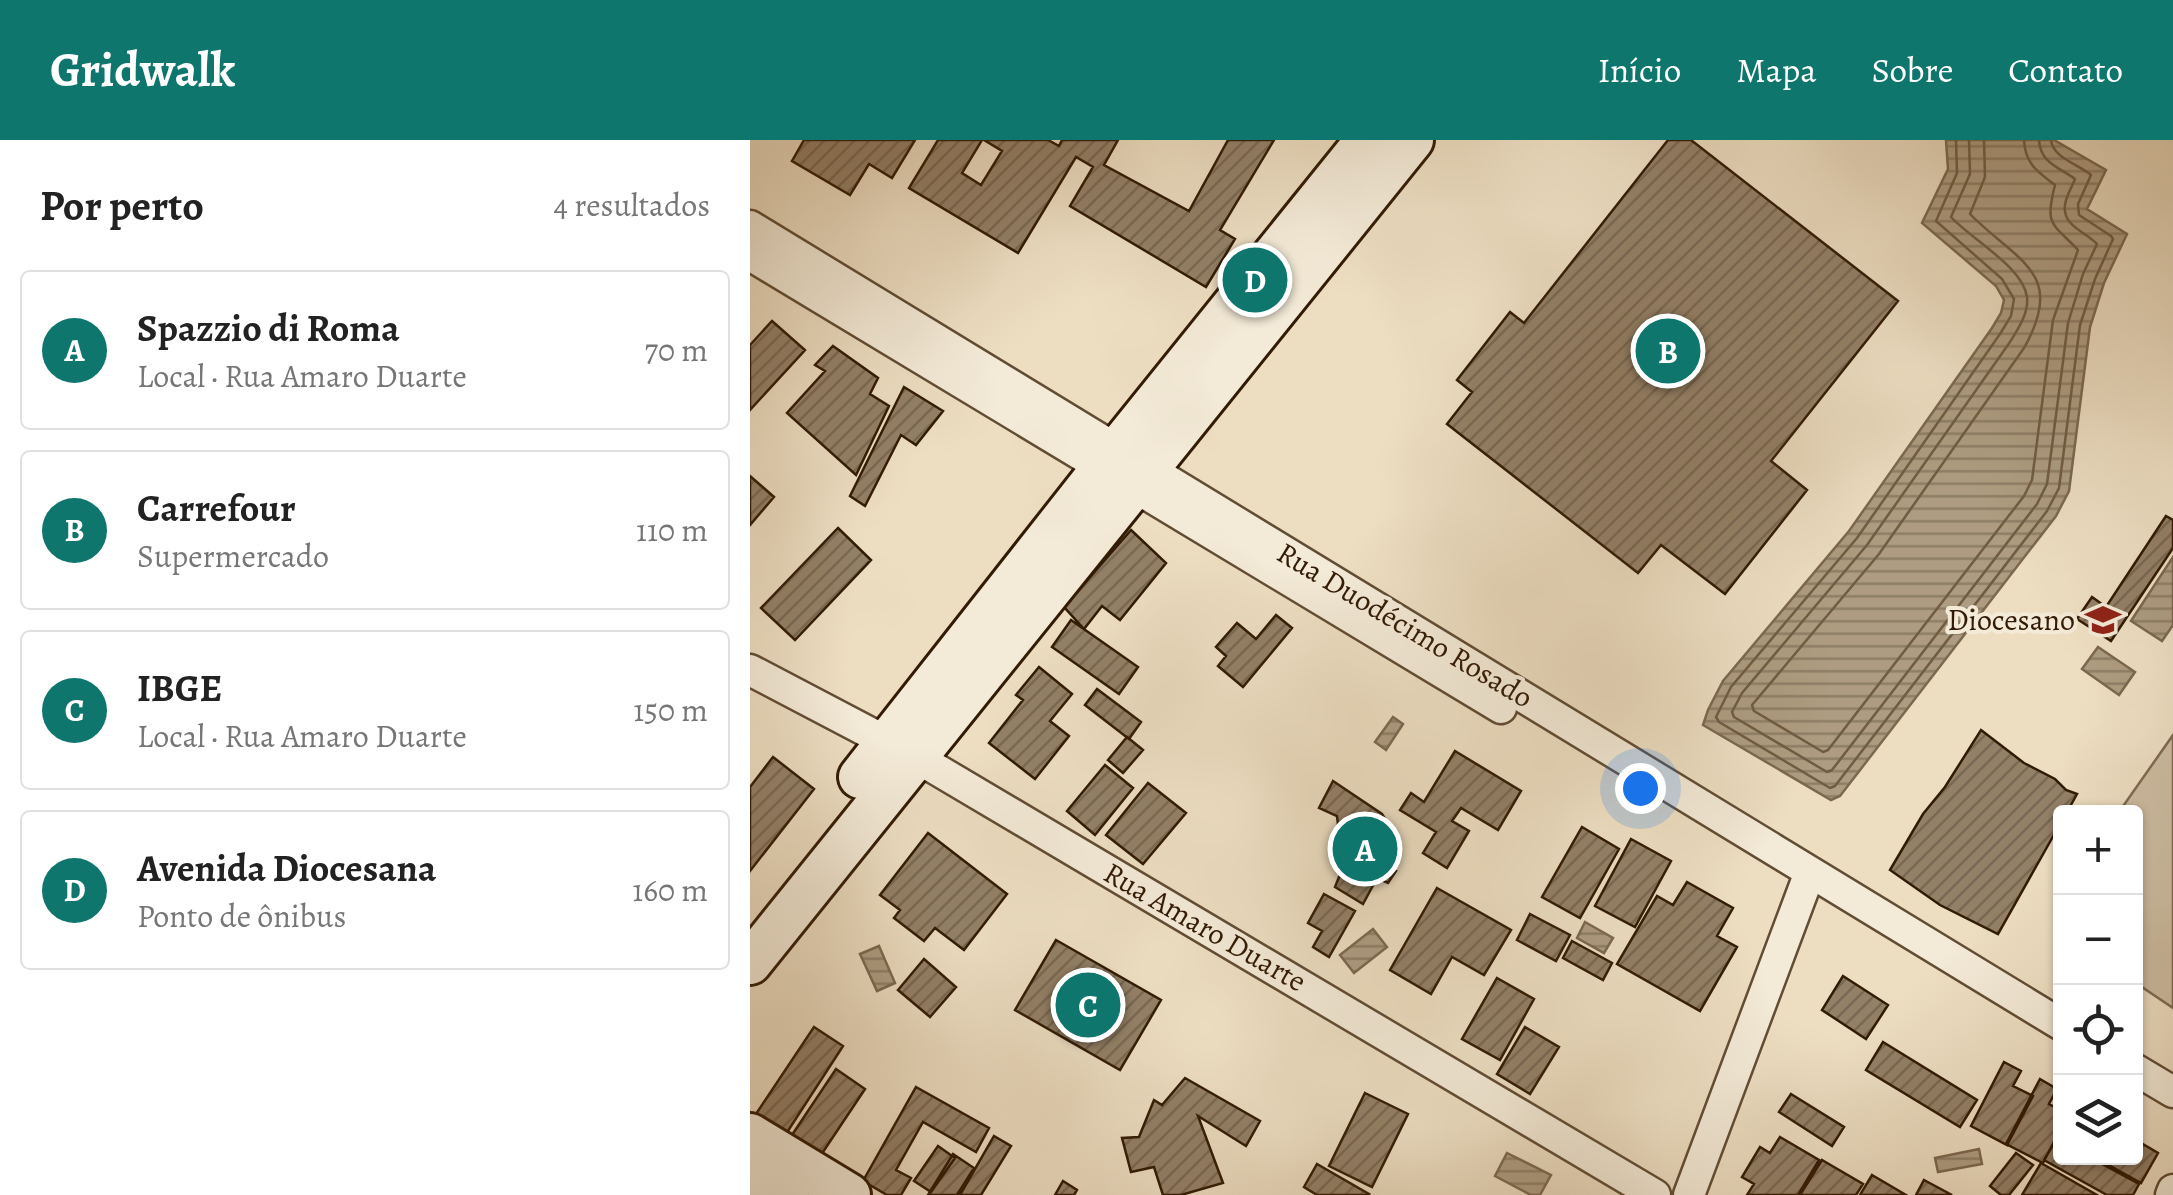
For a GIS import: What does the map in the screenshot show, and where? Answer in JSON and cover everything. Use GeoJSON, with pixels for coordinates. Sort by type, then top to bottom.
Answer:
{"type":"FeatureCollection","features":[{"type":"Feature","properties":{"kind":"street"},"geometry":{"type":"LineString","coordinates":[[750,963],[901,750],[1126,468],[1367,140]]}},
{"type":"Feature","properties":{"kind":"street"},"geometry":{"type":"LineString","coordinates":[[1126,468],[1412,140]]}},
{"type":"Feature","properties":{"kind":"street","name":"Rua Duodécimo Rosado"},"geometry":{"type":"LineString","coordinates":[[750,226],[1126,468],[1807,881],[2053,1020]]}},
{"type":"Feature","properties":{"kind":"street","name":"Rua Duodécimo Rosado"},"geometry":{"type":"LineString","coordinates":[[750,255],[1126,468]]}},
{"type":"Feature","properties":{"kind":"street","name":"Rua Amaro Duarte"},"geometry":{"type":"LineString","coordinates":[[750,670],[901,750],[1655,1195]]}},
{"type":"Feature","properties":{"kind":"street"},"geometry":{"type":"LineString","coordinates":[[750,916],[901,750]]}},
{"type":"Feature","properties":{"kind":"street"},"geometry":{"type":"LineString","coordinates":[[1690,1195],[1807,881]]}},
{"type":"Feature","properties":{"kind":"street","name":"Rua Duodécimo Rosado"},"geometry":{"type":"LineString","coordinates":[[1807,881],[1882,940],[2053,1040]]}},
{"type":"Feature","properties":{"kind":"street"},"geometry":{"type":"LineString","coordinates":[[2143,1074],[2173,1092]]}},
{"type":"Feature","properties":{"kind":"street"},"geometry":{"type":"LineString","coordinates":[[2143,1092],[2173,1110]]}},
{"type":"Feature","properties":{"kind":"street"},"geometry":{"type":"LineString","coordinates":[[750,1135],[849,1195]]}},
{"type":"Feature","properties":{"kind":"street"},"geometry":{"type":"LineString","coordinates":[[750,1173],[787,1195]]}},
{"type":"Feature","properties":{"kind":"shaded area"},"geometry":{"type":"Polygon","coordinates":[[[2173,735],[2173,1008],[2143,988],[2143,805],[2124,805],[2173,735]]]}},
{"type":"Feature","properties":{"kind":"water"},"geometry":{"type":"Polygon","coordinates":[[[1946,140],[2054,140],[2106,170],[2087,209],[2127,234],[2104,283],[2090,327],[2069,491],[2056,516],[1840,796],[1831,800],[1703,725],[1723,681],[1849,531],[2001,313],[2004,300],[1996,286],[1922,223],[1948,169],[1946,140]]]}},
{"type":"Feature","properties":{"kind":"water"},"geometry":{"type":"Polygon","coordinates":[[[2173,557],[2173,625],[2162,641],[2131,621],[2173,557]]]}},
{"type":"Feature","properties":{"kind":"water"},"geometry":{"type":"Polygon","coordinates":[[[2098,647],[2135,672],[2119,695],[2082,669],[2098,647]]]}},
{"type":"Feature","properties":{"kind":"water"},"geometry":{"type":"Polygon","coordinates":[[[1393,717],[1403,724],[1386,750],[1375,742],[1393,717]]]}},
{"type":"Feature","properties":{"kind":"water"},"geometry":{"type":"Polygon","coordinates":[[[1585,922],[1613,938],[1604,953],[1577,938],[1585,922]]]}},
{"type":"Feature","properties":{"kind":"water"},"geometry":{"type":"Polygon","coordinates":[[[1373,929],[1387,947],[1354,973],[1340,955],[1373,929]]]}},
{"type":"Feature","properties":{"kind":"water"},"geometry":{"type":"Polygon","coordinates":[[[879,946],[895,983],[877,991],[860,954],[879,946]]]}},
{"type":"Feature","properties":{"kind":"water"},"geometry":{"type":"Polygon","coordinates":[[[1979,1149],[1982,1164],[1938,1172],[1935,1158],[1979,1149]]]}},
{"type":"Feature","properties":{"kind":"water"},"geometry":{"type":"Polygon","coordinates":[[[1507,1153],[1551,1175],[1540,1195],[1531,1195],[1495,1176],[1507,1153]]]}},
{"type":"Feature","properties":{"kind":"building"},"geometry":{"type":"Polygon","coordinates":[[[804,140],[915,140],[892,178],[869,164],[850,195],[792,161],[804,140]]]}},
{"type":"Feature","properties":{"kind":"building"},"geometry":{"type":"Polygon","coordinates":[[[938,140],[982,140],[962,173],[981,185],[1002,151],[984,140],[1048,140],[1059,146],[1062,140],[1118,140],[1104,165],[1189,211],[1228,140],[1274,140],[1220,230],[1235,239],[1206,287],[1070,206],[1093,167],[1076,157],[1018,253],[909,188],[938,140]]]}},
{"type":"Feature","properties":{"kind":"building"},"geometry":{"type":"Polygon","coordinates":[[[1668,140],[1691,140],[1898,301],[1771,461],[1807,490],[1725,594],[1661,545],[1638,573],[1447,424],[1472,392],[1457,380],[1510,312],[1524,323],[1668,140]]]}},
{"type":"Feature","properties":{"kind":"building"},"geometry":{"type":"Polygon","coordinates":[[[772,321],[805,350],[750,410],[750,345],[772,321]]]}},
{"type":"Feature","properties":{"kind":"building"},"geometry":{"type":"Polygon","coordinates":[[[833,346],[878,378],[870,394],[889,406],[856,475],[787,413],[825,371],[815,365],[833,346]]]}},
{"type":"Feature","properties":{"kind":"building"},"geometry":{"type":"Polygon","coordinates":[[[904,387],[943,411],[916,445],[901,435],[865,506],[850,496],[904,387]]]}},
{"type":"Feature","properties":{"kind":"building"},"geometry":{"type":"Polygon","coordinates":[[[750,476],[774,497],[750,525],[750,476]]]}},
{"type":"Feature","properties":{"kind":"building"},"geometry":{"type":"Polygon","coordinates":[[[2166,516],[2173,520],[2173,548],[2111,641],[2077,619],[2092,597],[2106,607],[2166,516]]]}},
{"type":"Feature","properties":{"kind":"building"},"geometry":{"type":"Polygon","coordinates":[[[838,528],[871,560],[795,640],[761,608],[838,528]]]}},
{"type":"Feature","properties":{"kind":"building"},"geometry":{"type":"Polygon","coordinates":[[[1131,530],[1166,563],[1120,620],[1102,606],[1084,629],[1064,607],[1131,530]]]}},
{"type":"Feature","properties":{"kind":"building"},"geometry":{"type":"Polygon","coordinates":[[[1276,615],[1292,628],[1243,687],[1218,666],[1226,656],[1216,647],[1237,623],[1256,639],[1276,615]]]}},
{"type":"Feature","properties":{"kind":"building"},"geometry":{"type":"Polygon","coordinates":[[[1071,620],[1138,667],[1119,694],[1052,647],[1071,620]]]}},
{"type":"Feature","properties":{"kind":"building"},"geometry":{"type":"Polygon","coordinates":[[[1039,667],[1072,694],[1050,721],[1069,736],[1035,779],[989,743],[1023,700],[1016,695],[1039,667]]]}},
{"type":"Feature","properties":{"kind":"building"},"geometry":{"type":"Polygon","coordinates":[[[1097,689],[1141,722],[1129,739],[1085,705],[1097,689]]]}},
{"type":"Feature","properties":{"kind":"building"},"geometry":{"type":"Polygon","coordinates":[[[1981,730],[2024,763],[2077,794],[2071,805],[2053,805],[2053,836],[1998,934],[1940,905],[1890,870],[1923,814],[1981,730]]]}},
{"type":"Feature","properties":{"kind":"building"},"geometry":{"type":"Polygon","coordinates":[[[1127,737],[1143,750],[1123,773],[1108,760],[1127,737]]]}},
{"type":"Feature","properties":{"kind":"building"},"geometry":{"type":"Polygon","coordinates":[[[1455,751],[1521,791],[1498,830],[1461,808],[1452,821],[1469,831],[1447,868],[1423,853],[1436,832],[1400,810],[1411,793],[1424,802],[1455,751]]]}},
{"type":"Feature","properties":{"kind":"building"},"geometry":{"type":"Polygon","coordinates":[[[773,757],[814,789],[750,871],[750,787],[773,757]]]}},
{"type":"Feature","properties":{"kind":"building"},"geometry":{"type":"Polygon","coordinates":[[[1105,765],[1133,788],[1095,835],[1067,811],[1105,765]]]}},
{"type":"Feature","properties":{"kind":"building"},"geometry":{"type":"Polygon","coordinates":[[[1333,781],[1382,814],[1395,835],[1384,864],[1396,871],[1388,883],[1377,878],[1363,904],[1335,887],[1343,867],[1337,816],[1319,808],[1333,781]]]}},
{"type":"Feature","properties":{"kind":"building"},"geometry":{"type":"Polygon","coordinates":[[[1148,783],[1186,813],[1143,864],[1106,835],[1148,783]]]}},
{"type":"Feature","properties":{"kind":"building"},"geometry":{"type":"Polygon","coordinates":[[[1582,827],[1619,849],[1580,918],[1542,897],[1582,827]]]}},
{"type":"Feature","properties":{"kind":"building"},"geometry":{"type":"Polygon","coordinates":[[[928,833],[1007,894],[964,950],[935,928],[924,941],[894,918],[900,910],[880,895],[928,833]]]}},
{"type":"Feature","properties":{"kind":"building"},"geometry":{"type":"Polygon","coordinates":[[[1631,839],[1671,861],[1635,927],[1595,906],[1631,839]]]}},
{"type":"Feature","properties":{"kind":"building"},"geometry":{"type":"Polygon","coordinates":[[[1687,882],[1733,908],[1717,936],[1737,947],[1700,1011],[1617,964],[1657,896],[1673,905],[1687,882]]]}},
{"type":"Feature","properties":{"kind":"building"},"geometry":{"type":"Polygon","coordinates":[[[1437,888],[1511,930],[1484,975],[1452,957],[1431,994],[1390,970],[1437,888]]]}},
{"type":"Feature","properties":{"kind":"building"},"geometry":{"type":"Polygon","coordinates":[[[1324,894],[1355,911],[1329,957],[1313,947],[1322,931],[1308,923],[1324,894]]]}},
{"type":"Feature","properties":{"kind":"building"},"geometry":{"type":"Polygon","coordinates":[[[1530,914],[1570,935],[1556,961],[1517,940],[1530,914]]]}},
{"type":"Feature","properties":{"kind":"building"},"geometry":{"type":"Polygon","coordinates":[[[1056,940],[1161,1000],[1120,1070],[1015,1010],[1056,940]]]}},
{"type":"Feature","properties":{"kind":"building"},"geometry":{"type":"Polygon","coordinates":[[[1572,941],[1612,963],[1603,980],[1563,958],[1572,941]]]}},
{"type":"Feature","properties":{"kind":"building"},"geometry":{"type":"Polygon","coordinates":[[[924,959],[956,987],[930,1017],[898,990],[924,959]]]}},
{"type":"Feature","properties":{"kind":"building"},"geometry":{"type":"Polygon","coordinates":[[[1843,976],[1888,1005],[1866,1039],[1822,1010],[1843,976]]]}},
{"type":"Feature","properties":{"kind":"building"},"geometry":{"type":"Polygon","coordinates":[[[1497,978],[1534,999],[1500,1060],[1462,1039],[1497,978]]]}},
{"type":"Feature","properties":{"kind":"building"},"geometry":{"type":"Polygon","coordinates":[[[814,1027],[843,1046],[784,1137],[754,1117],[814,1027]]]}},
{"type":"Feature","properties":{"kind":"building"},"geometry":{"type":"Polygon","coordinates":[[[1525,1027],[1559,1047],[1530,1094],[1497,1074],[1525,1027]]]}},
{"type":"Feature","properties":{"kind":"building"},"geometry":{"type":"Polygon","coordinates":[[[1883,1042],[1977,1100],[1960,1127],[1866,1070],[1883,1042]]]}},
{"type":"Feature","properties":{"kind":"building"},"geometry":{"type":"Polygon","coordinates":[[[2004,1062],[2021,1071],[2013,1086],[2033,1096],[2007,1145],[1971,1126],[2004,1062]]]}},
{"type":"Feature","properties":{"kind":"building"},"geometry":{"type":"Polygon","coordinates":[[[836,1069],[865,1089],[821,1155],[792,1135],[836,1069]]]}},
{"type":"Feature","properties":{"kind":"building"},"geometry":{"type":"Polygon","coordinates":[[[1185,1078],[1260,1121],[1246,1146],[1198,1116],[1223,1183],[1181,1195],[1163,1195],[1154,1167],[1131,1172],[1122,1138],[1139,1137],[1154,1100],[1162,1105],[1185,1078]]]}},
{"type":"Feature","properties":{"kind":"building"},"geometry":{"type":"Polygon","coordinates":[[[2040,1079],[2053,1087],[2049,1104],[2053,1106],[2053,1144],[2043,1163],[2006,1144],[2040,1079]]]}},
{"type":"Feature","properties":{"kind":"building"},"geometry":{"type":"Polygon","coordinates":[[[916,1087],[989,1128],[976,1152],[923,1122],[896,1170],[911,1178],[901,1195],[887,1195],[863,1181],[916,1087]]]}},
{"type":"Feature","properties":{"kind":"building"},"geometry":{"type":"Polygon","coordinates":[[[1365,1093],[1408,1114],[1372,1187],[1329,1166],[1365,1093]]]}},
{"type":"Feature","properties":{"kind":"building"},"geometry":{"type":"Polygon","coordinates":[[[1791,1094],[1844,1127],[1832,1146],[1779,1112],[1791,1094]]]}},
{"type":"Feature","properties":{"kind":"building"},"geometry":{"type":"Polygon","coordinates":[[[994,1136],[1011,1146],[981,1195],[960,1195],[994,1136]]]}},
{"type":"Feature","properties":{"kind":"building"},"geometry":{"type":"Polygon","coordinates":[[[1780,1137],[1819,1160],[1798,1195],[1747,1195],[1754,1184],[1742,1177],[1760,1147],[1770,1153],[1780,1137]]]}},
{"type":"Feature","properties":{"kind":"building"},"geometry":{"type":"Polygon","coordinates":[[[2143,1144],[2158,1153],[2141,1183],[2109,1165],[2143,1165],[2143,1144]]]}},
{"type":"Feature","properties":{"kind":"building"},"geometry":{"type":"Polygon","coordinates":[[[2053,1145],[2053,1165],[2044,1160],[2053,1145]]]}},
{"type":"Feature","properties":{"kind":"building"},"geometry":{"type":"Polygon","coordinates":[[[938,1146],[955,1158],[931,1192],[914,1181],[938,1146]]]}},
{"type":"Feature","properties":{"kind":"building"},"geometry":{"type":"Polygon","coordinates":[[[2016,1153],[2033,1165],[2009,1195],[2001,1195],[1990,1186],[2016,1153]]]}},
{"type":"Feature","properties":{"kind":"building"},"geometry":{"type":"Polygon","coordinates":[[[953,1154],[974,1168],[957,1195],[928,1195],[953,1154]]]}},
{"type":"Feature","properties":{"kind":"building"},"geometry":{"type":"Polygon","coordinates":[[[1822,1160],[1863,1184],[1856,1195],[1800,1195],[1822,1160]]]}},
{"type":"Feature","properties":{"kind":"building"},"geometry":{"type":"Polygon","coordinates":[[[2041,1163],[2097,1195],[2022,1195],[2041,1163]]]}},
{"type":"Feature","properties":{"kind":"building"},"geometry":{"type":"Polygon","coordinates":[[[1317,1164],[1369,1194],[1317,1195],[1304,1187],[1317,1164]]]}},
{"type":"Feature","properties":{"kind":"building"},"geometry":{"type":"Polygon","coordinates":[[[2053,1165],[2104,1165],[2139,1184],[2133,1195],[2107,1195],[2053,1165]]]}},
{"type":"Feature","properties":{"kind":"building"},"geometry":{"type":"Polygon","coordinates":[[[1872,1175],[1906,1195],[1860,1195],[1872,1175]]]}},
{"type":"Feature","properties":{"kind":"building"},"geometry":{"type":"Polygon","coordinates":[[[1924,1180],[1952,1195],[1916,1195],[1924,1180]]]}},
{"type":"Feature","properties":{"kind":"building"},"geometry":{"type":"Polygon","coordinates":[[[1063,1181],[1077,1190],[1074,1195],[1055,1195],[1063,1181]]]}},
{"type":"Feature","properties":{"kind":"place","name":"Avenida Diocesana"},"geometry":{"type":"Point","coordinates":[1255,280]}},
{"type":"Feature","properties":{"kind":"place","name":"Carrefour"},"geometry":{"type":"Point","coordinates":[1668,351]}},
{"type":"Feature","properties":{"kind":"place","name":"Diocesano"},"geometry":{"type":"Point","coordinates":[2103,620]}},
{"type":"Feature","properties":{"kind":"place","name":"Spazzio di Roma"},"geometry":{"type":"Point","coordinates":[1365,849]}},
{"type":"Feature","properties":{"kind":"place","name":"IBGE"},"geometry":{"type":"Point","coordinates":[1088,1005]}}]}
